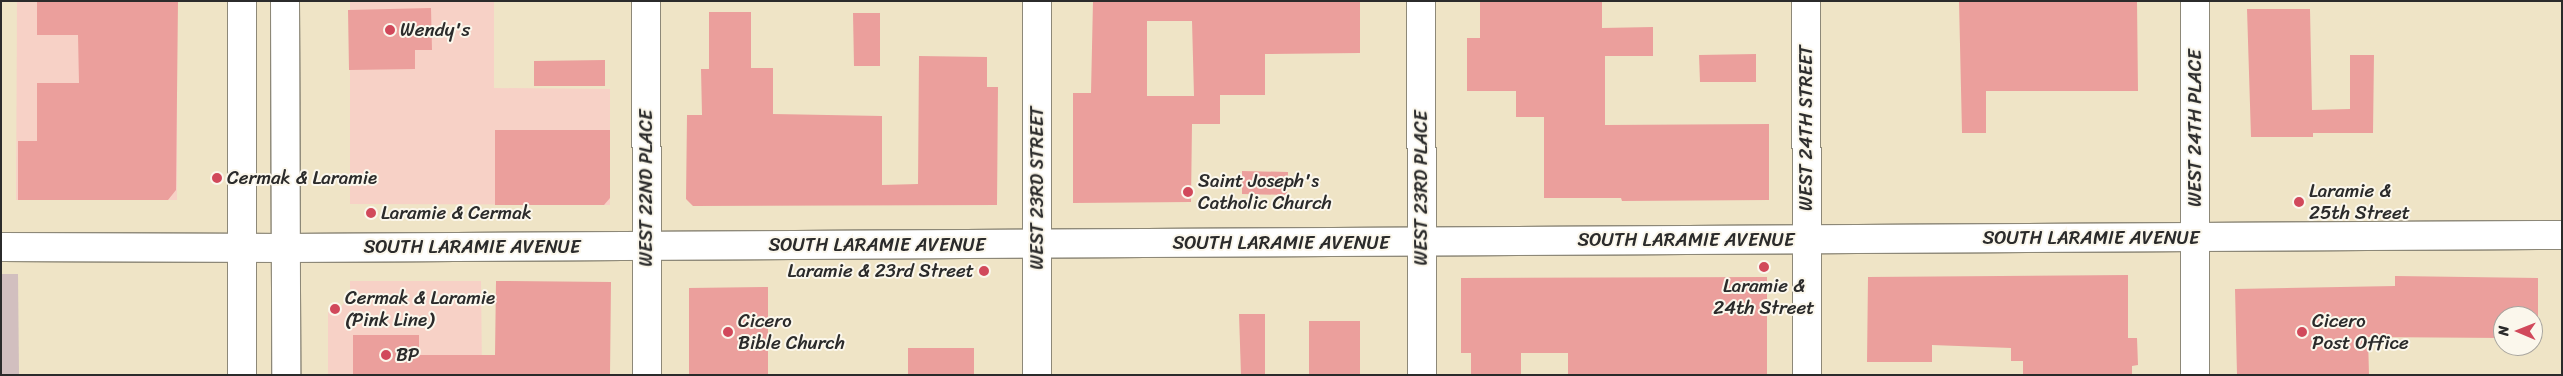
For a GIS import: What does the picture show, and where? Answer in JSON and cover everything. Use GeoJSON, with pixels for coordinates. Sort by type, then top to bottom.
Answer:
{"type":"FeatureCollection","features":[{"type":"Feature","properties":{"kind":"main road"},"geometry":{"type":"LineString","coordinates":[[242,1],[242,375]]}},
{"type":"Feature","properties":{"kind":"main road"},"geometry":{"type":"LineString","coordinates":[[286,1],[286,375]]}},
{"type":"Feature","properties":{"kind":"main road","name":"WEST 22ND PLACE"},"geometry":{"type":"LineString","coordinates":[[646,1],[647,375]]}},
{"type":"Feature","properties":{"kind":"main road","name":"WEST 23RD STREET"},"geometry":{"type":"LineString","coordinates":[[1037,1],[1037,375]]}},
{"type":"Feature","properties":{"kind":"main road","name":"WEST 23RD PLACE"},"geometry":{"type":"LineString","coordinates":[[1421,1],[1422,375]]}},
{"type":"Feature","properties":{"kind":"main road","name":"WEST 24TH STREET"},"geometry":{"type":"LineString","coordinates":[[1806,1],[1807,375]]}},
{"type":"Feature","properties":{"kind":"main road","name":"WEST 24TH PLACE"},"geometry":{"type":"LineString","coordinates":[[2195,1],[2195,375]]}},
{"type":"Feature","properties":{"kind":"main road","name":"SOUTH LARAMIE AVENUE"},"geometry":{"type":"LineString","coordinates":[[1,247],[286,248],[2562,235]]}},
{"type":"Feature","properties":{"kind":"shaded area"},"geometry":{"type":"Polygon","coordinates":[[[17,1],[177,1],[177,200],[16,200],[17,1]]]}},
{"type":"Feature","properties":{"kind":"shaded area"},"geometry":{"type":"Polygon","coordinates":[[[350,1],[494,1],[494,88],[610,89],[610,205],[350,204],[350,1]]]}},
{"type":"Feature","properties":{"kind":"shaded area"},"geometry":{"type":"Polygon","coordinates":[[[1,274],[18,274],[19,375],[1,375],[1,274]]]}},
{"type":"Feature","properties":{"kind":"shaded area"},"geometry":{"type":"Polygon","coordinates":[[[350,281],[481,281],[482,375],[328,375],[328,312],[337,312],[350,295],[350,281]]]}},
{"type":"Feature","properties":{"kind":"building"},"geometry":{"type":"Polygon","coordinates":[[[37,1],[178,1],[176,190],[168,200],[18,200],[18,141],[37,141],[37,83],[79,83],[78,35],[37,35],[37,1]]]}},
{"type":"Feature","properties":{"kind":"building"},"geometry":{"type":"Polygon","coordinates":[[[1093,1],[1360,1],[1360,53],[1265,54],[1265,95],[1220,95],[1220,124],[1192,124],[1191,202],[1073,203],[1073,93],[1091,93],[1093,1]],[[1147,21],[1147,96],[1194,96],[1192,21],[1147,21]]]}},
{"type":"Feature","properties":{"kind":"building"},"geometry":{"type":"Polygon","coordinates":[[[1480,1],[1602,1],[1602,28],[1653,27],[1653,56],[1605,56],[1605,125],[1769,124],[1769,200],[1622,201],[1621,198],[1544,198],[1544,117],[1516,117],[1516,91],[1467,91],[1467,38],[1480,38],[1480,1]]]}},
{"type":"Feature","properties":{"kind":"building"},"geometry":{"type":"Polygon","coordinates":[[[1959,1],[2137,1],[2138,91],[1986,91],[1986,133],[1962,133],[1959,1]]]}},
{"type":"Feature","properties":{"kind":"building","name":"Wendy's"},"geometry":{"type":"Polygon","coordinates":[[[431,8],[432,50],[415,50],[415,69],[349,70],[348,10],[431,8]]]}},
{"type":"Feature","properties":{"kind":"building"},"geometry":{"type":"Polygon","coordinates":[[[2247,9],[2310,9],[2312,110],[2350,109],[2350,55],[2374,55],[2373,133],[2313,133],[2313,137],[2251,137],[2247,9]]]}},
{"type":"Feature","properties":{"kind":"building"},"geometry":{"type":"Polygon","coordinates":[[[709,12],[751,12],[751,68],[773,68],[773,114],[882,116],[882,185],[918,184],[919,56],[987,57],[987,87],[998,87],[997,205],[693,206],[686,199],[687,115],[702,115],[701,69],[709,69],[709,12]]]}},
{"type":"Feature","properties":{"kind":"building"},"geometry":{"type":"Polygon","coordinates":[[[853,13],[880,13],[880,66],[854,66],[853,13]]]}},
{"type":"Feature","properties":{"kind":"building"},"geometry":{"type":"Polygon","coordinates":[[[1756,54],[1756,82],[1700,82],[1699,55],[1756,54]]]}},
{"type":"Feature","properties":{"kind":"building"},"geometry":{"type":"Polygon","coordinates":[[[605,60],[605,86],[534,86],[534,61],[605,60]]]}},
{"type":"Feature","properties":{"kind":"building"},"geometry":{"type":"Polygon","coordinates":[[[495,130],[610,130],[610,198],[604,205],[495,205],[495,130]]]}},
{"type":"Feature","properties":{"kind":"building"},"geometry":{"type":"Polygon","coordinates":[[[1242,171],[1288,172],[1287,195],[1242,194],[1242,171]]]}},
{"type":"Feature","properties":{"kind":"building"},"geometry":{"type":"Polygon","coordinates":[[[2128,275],[2128,338],[2137,338],[2138,365],[2132,366],[2132,375],[2023,375],[2023,361],[2011,361],[2011,348],[1932,345],[1932,362],[1867,362],[1868,277],[2128,275]]]}},
{"type":"Feature","properties":{"kind":"building"},"geometry":{"type":"Polygon","coordinates":[[[2395,276],[2538,278],[2538,306],[2493,306],[2493,338],[2368,337],[2369,375],[2237,375],[2235,289],[2395,286],[2395,276]]]}},
{"type":"Feature","properties":{"kind":"building"},"geometry":{"type":"Polygon","coordinates":[[[1767,277],[1767,375],[1568,375],[1568,353],[1521,353],[1521,375],[1471,375],[1471,353],[1461,353],[1461,278],[1767,277]]]}},
{"type":"Feature","properties":{"kind":"building"},"geometry":{"type":"Polygon","coordinates":[[[496,281],[611,282],[610,375],[353,375],[353,335],[419,335],[419,355],[495,355],[496,281]]]}},
{"type":"Feature","properties":{"kind":"building","name":"Cicero Bible Church"},"geometry":{"type":"Polygon","coordinates":[[[768,287],[768,375],[689,375],[689,288],[768,287]]]}},
{"type":"Feature","properties":{"kind":"building"},"geometry":{"type":"Polygon","coordinates":[[[1239,314],[1265,314],[1265,375],[1241,375],[1239,314]]]}},
{"type":"Feature","properties":{"kind":"building"},"geometry":{"type":"Polygon","coordinates":[[[1309,321],[1360,321],[1360,375],[1309,375],[1309,321]]]}},
{"type":"Feature","properties":{"kind":"building"},"geometry":{"type":"Polygon","coordinates":[[[908,348],[974,348],[974,374],[908,374],[908,348]]]}},
{"type":"Feature","properties":{"kind":"place","name":"Wendy's"},"geometry":{"type":"Point","coordinates":[390,30]}},
{"type":"Feature","properties":{"kind":"place","name":"Cermak & Laramie"},"geometry":{"type":"Point","coordinates":[217,178]}},
{"type":"Feature","properties":{"kind":"place","name":"Saint Joseph's Catholic Church"},"geometry":{"type":"Point","coordinates":[1188,192]}},
{"type":"Feature","properties":{"kind":"place","name":"Laramie & 25th Street"},"geometry":{"type":"Point","coordinates":[2299,202]}},
{"type":"Feature","properties":{"kind":"place","name":"Laramie & Cermak"},"geometry":{"type":"Point","coordinates":[371,213]}},
{"type":"Feature","properties":{"kind":"place","name":"Laramie & 24th Street"},"geometry":{"type":"Point","coordinates":[1764,267]}},
{"type":"Feature","properties":{"kind":"place","name":"Laramie & 23rd Street"},"geometry":{"type":"Point","coordinates":[984,271]}},
{"type":"Feature","properties":{"kind":"place","name":"Cermak & Laramie (Pink Line)"},"geometry":{"type":"Point","coordinates":[335,309]}},
{"type":"Feature","properties":{"kind":"place","name":"Cicero Bible Church"},"geometry":{"type":"Point","coordinates":[728,332]}},
{"type":"Feature","properties":{"kind":"place","name":"Cicero Post Office"},"geometry":{"type":"Point","coordinates":[2302,332]}},
{"type":"Feature","properties":{"kind":"place","name":"BP"},"geometry":{"type":"Point","coordinates":[386,355]}}]}
